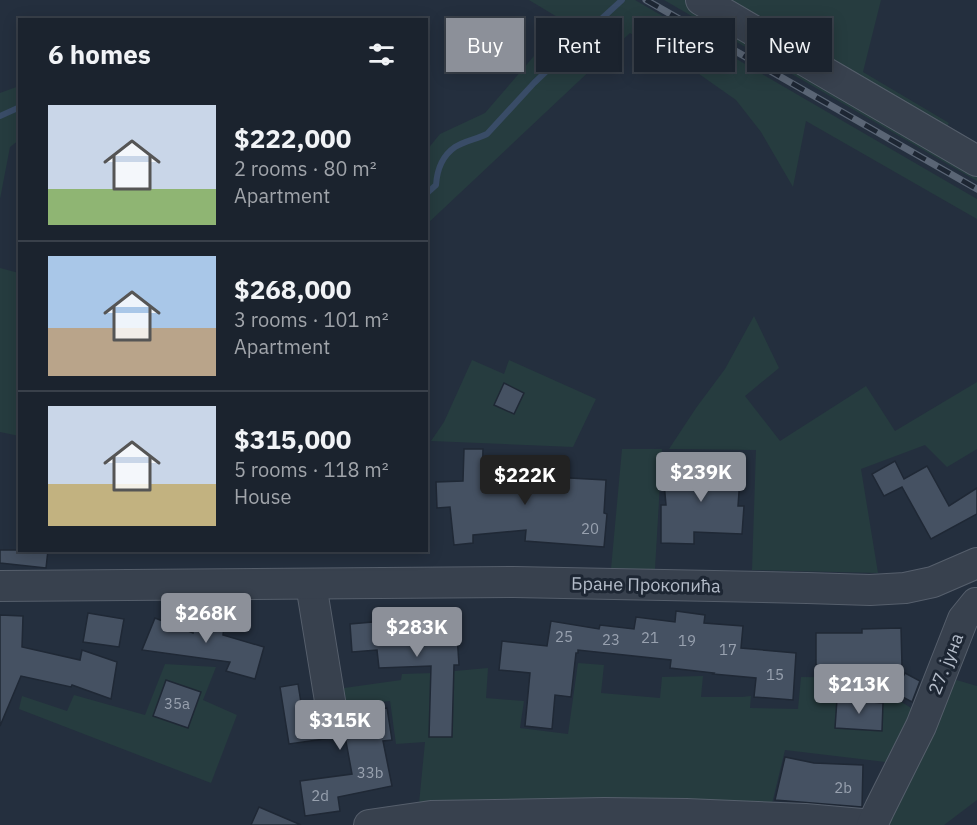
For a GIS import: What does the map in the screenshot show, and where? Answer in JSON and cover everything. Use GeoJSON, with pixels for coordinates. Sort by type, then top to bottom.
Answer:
{"type":"FeatureCollection","features":[{"type":"Feature","properties":{"kind":"street"},"geometry":{"type":"LineString","coordinates":[[701,0],[977,161]]}},
{"type":"Feature","properties":{"kind":"street"},"geometry":{"type":"LineString","coordinates":[[970,567],[977,604]]}},
{"type":"Feature","properties":{"kind":"street","name":"Бране Прокопића"},"geometry":{"type":"LineString","coordinates":[[0,586],[514,582],[870,590],[905,588],[933,582],[970,567]]}},
{"type":"Feature","properties":{"kind":"street"},"geometry":{"type":"LineString","coordinates":[[311,584],[331,707]]}},
{"type":"Feature","properties":{"kind":"street","name":"27. јуна"},"geometry":{"type":"LineString","coordinates":[[369,825],[431,816],[604,813],[805,819],[872,825],[921,726],[963,619],[977,604]]}},
{"type":"Feature","properties":{"kind":"green space"},"geometry":{"type":"Polygon","coordinates":[[[529,0],[635,0],[666,18],[634,18],[634,35],[630,33],[622,41],[622,18],[559,18],[529,0]]]}},
{"type":"Feature","properties":{"kind":"green space"},"geometry":{"type":"Polygon","coordinates":[[[664,0],[685,0],[716,18],[695,18],[664,0]]]}},
{"type":"Feature","properties":{"kind":"green space"},"geometry":{"type":"Polygon","coordinates":[[[720,0],[881,0],[863,72],[949,123],[943,134],[832,67],[832,18],[750,18],[720,0]]]}},
{"type":"Feature","properties":{"kind":"green space"},"geometry":{"type":"Polygon","coordinates":[[[735,29],[747,36],[747,48],[735,41],[735,29]]]}},
{"type":"Feature","properties":{"kind":"green space"},"geometry":{"type":"Polygon","coordinates":[[[536,54],[536,72],[589,72],[428,223],[428,149],[440,134],[485,113],[520,72],[524,72],[524,68],[536,54]]]}},
{"type":"Feature","properties":{"kind":"green space"},"geometry":{"type":"Polygon","coordinates":[[[735,58],[747,65],[747,72],[759,72],[977,199],[977,219],[806,121],[793,187],[761,132],[736,100],[696,72],[735,72],[735,58]]]}},
{"type":"Feature","properties":{"kind":"green space"},"geometry":{"type":"Polygon","coordinates":[[[789,72],[809,72],[977,169],[977,181],[789,72]]]}},
{"type":"Feature","properties":{"kind":"green space"},"geometry":{"type":"Polygon","coordinates":[[[18,86],[18,141],[10,147],[0,199],[0,93],[18,86]]]}},
{"type":"Feature","properties":{"kind":"green space"},"geometry":{"type":"Polygon","coordinates":[[[0,268],[18,273],[18,436],[0,432],[0,268]]]}},
{"type":"Feature","properties":{"kind":"green space"},"geometry":{"type":"Polygon","coordinates":[[[754,316],[779,368],[745,396],[780,441],[866,386],[895,431],[977,382],[977,449],[947,467],[925,445],[861,469],[878,573],[752,570],[756,450],[669,449],[725,369],[754,316]]]}},
{"type":"Feature","properties":{"kind":"green space"},"geometry":{"type":"Polygon","coordinates":[[[472,360],[504,374],[509,360],[596,399],[573,447],[431,441],[444,422],[472,360]]]}},
{"type":"Feature","properties":{"kind":"green space"},"geometry":{"type":"Polygon","coordinates":[[[622,449],[662,449],[655,569],[611,569],[622,449]]]}},
{"type":"Feature","properties":{"kind":"green space"},"geometry":{"type":"Polygon","coordinates":[[[578,663],[604,665],[601,693],[660,698],[662,677],[703,676],[701,697],[751,696],[750,708],[798,709],[801,677],[894,678],[892,696],[919,713],[894,763],[785,750],[770,812],[418,814],[425,742],[396,744],[390,701],[341,706],[337,689],[401,680],[402,674],[488,668],[486,698],[524,701],[520,728],[568,734],[578,663]]]}},
{"type":"Feature","properties":{"kind":"green space"},"geometry":{"type":"Polygon","coordinates":[[[165,664],[216,667],[203,700],[237,715],[211,783],[19,709],[22,696],[67,711],[74,695],[145,715],[165,664]]]}},
{"type":"Feature","properties":{"kind":"green space"},"geometry":{"type":"Polygon","coordinates":[[[953,679],[977,686],[977,800],[944,825],[883,825],[953,679]]]}},
{"type":"Feature","properties":{"kind":"building"},"geometry":{"type":"Polygon","coordinates":[[[504,383],[524,393],[514,414],[494,405],[504,383]]]}},
{"type":"Feature","properties":{"kind":"building"},"geometry":{"type":"Polygon","coordinates":[[[464,449],[483,449],[482,484],[529,479],[531,461],[553,463],[552,477],[606,480],[604,513],[607,514],[604,547],[525,541],[526,530],[473,535],[473,543],[454,545],[450,507],[437,508],[436,482],[463,481],[464,449]]]}},
{"type":"Feature","properties":{"kind":"building"},"geometry":{"type":"Polygon","coordinates":[[[895,461],[904,479],[927,466],[949,506],[977,488],[977,514],[931,539],[902,487],[884,496],[872,474],[895,461]]]}},
{"type":"Feature","properties":{"kind":"building"},"geometry":{"type":"Polygon","coordinates":[[[718,463],[741,464],[738,506],[744,506],[742,534],[694,532],[694,544],[661,543],[661,505],[666,505],[663,471],[717,465],[718,463]]]}},
{"type":"Feature","properties":{"kind":"building"},"geometry":{"type":"Polygon","coordinates":[[[0,550],[48,552],[46,568],[0,563],[0,550]]]}},
{"type":"Feature","properties":{"kind":"building"},"geometry":{"type":"Polygon","coordinates":[[[676,611],[705,615],[704,623],[743,626],[741,648],[796,653],[793,700],[754,697],[756,678],[670,668],[671,660],[578,650],[571,697],[555,695],[552,729],[525,726],[530,673],[499,670],[502,641],[547,646],[551,621],[599,629],[600,625],[634,629],[636,617],[675,622],[676,611]]]}},
{"type":"Feature","properties":{"kind":"building"},"geometry":{"type":"Polygon","coordinates":[[[88,613],[124,619],[119,647],[83,642],[88,613]]]}},
{"type":"Feature","properties":{"kind":"building"},"geometry":{"type":"Polygon","coordinates":[[[196,614],[225,618],[223,635],[264,647],[255,679],[226,671],[230,662],[142,650],[155,618],[193,633],[196,614]]]}},
{"type":"Feature","properties":{"kind":"building"},"geometry":{"type":"Polygon","coordinates":[[[0,615],[23,616],[22,647],[80,660],[82,650],[117,662],[111,699],[72,685],[71,687],[21,676],[0,726],[0,615]]]}},
{"type":"Feature","properties":{"kind":"building"},"geometry":{"type":"Polygon","coordinates":[[[426,619],[426,621],[456,619],[459,665],[454,665],[452,737],[429,737],[431,666],[379,668],[377,650],[352,652],[350,624],[426,619]]]}},
{"type":"Feature","properties":{"kind":"building"},"geometry":{"type":"Polygon","coordinates":[[[901,628],[902,666],[816,665],[816,633],[862,633],[862,629],[901,628]]]}},
{"type":"Feature","properties":{"kind":"building"},"geometry":{"type":"Polygon","coordinates":[[[905,673],[920,681],[912,702],[895,693],[905,673]]]}},
{"type":"Feature","properties":{"kind":"building"},"geometry":{"type":"Polygon","coordinates":[[[166,680],[201,692],[188,728],[153,716],[166,680]]]}},
{"type":"Feature","properties":{"kind":"building"},"geometry":{"type":"Polygon","coordinates":[[[298,684],[302,709],[314,707],[317,717],[325,723],[334,724],[346,715],[387,708],[392,740],[383,741],[392,786],[338,797],[340,811],[305,816],[300,781],[352,774],[345,736],[289,744],[280,687],[298,684]]]}},
{"type":"Feature","properties":{"kind":"building"},"geometry":{"type":"Polygon","coordinates":[[[837,699],[883,703],[882,731],[835,728],[837,699]]]}},
{"type":"Feature","properties":{"kind":"building"},"geometry":{"type":"Polygon","coordinates":[[[785,757],[814,763],[863,765],[862,807],[775,800],[785,757]]]}},
{"type":"Feature","properties":{"kind":"building"},"geometry":{"type":"Polygon","coordinates":[[[259,807],[301,825],[251,825],[259,807]]]}},
{"type":"Feature","properties":{"kind":"waterway"},"geometry":{"type":"LineString","coordinates":[[428,192],[436,185],[441,164],[450,151],[462,143],[487,134],[534,83],[622,0]]}},
{"type":"Feature","properties":{"kind":"waterway"},"geometry":{"type":"LineString","coordinates":[[0,116],[18,108]]}},
{"type":"Feature","properties":{"kind":"railway"},"geometry":{"type":"LineString","coordinates":[[646,0],[977,189]]}}]}
